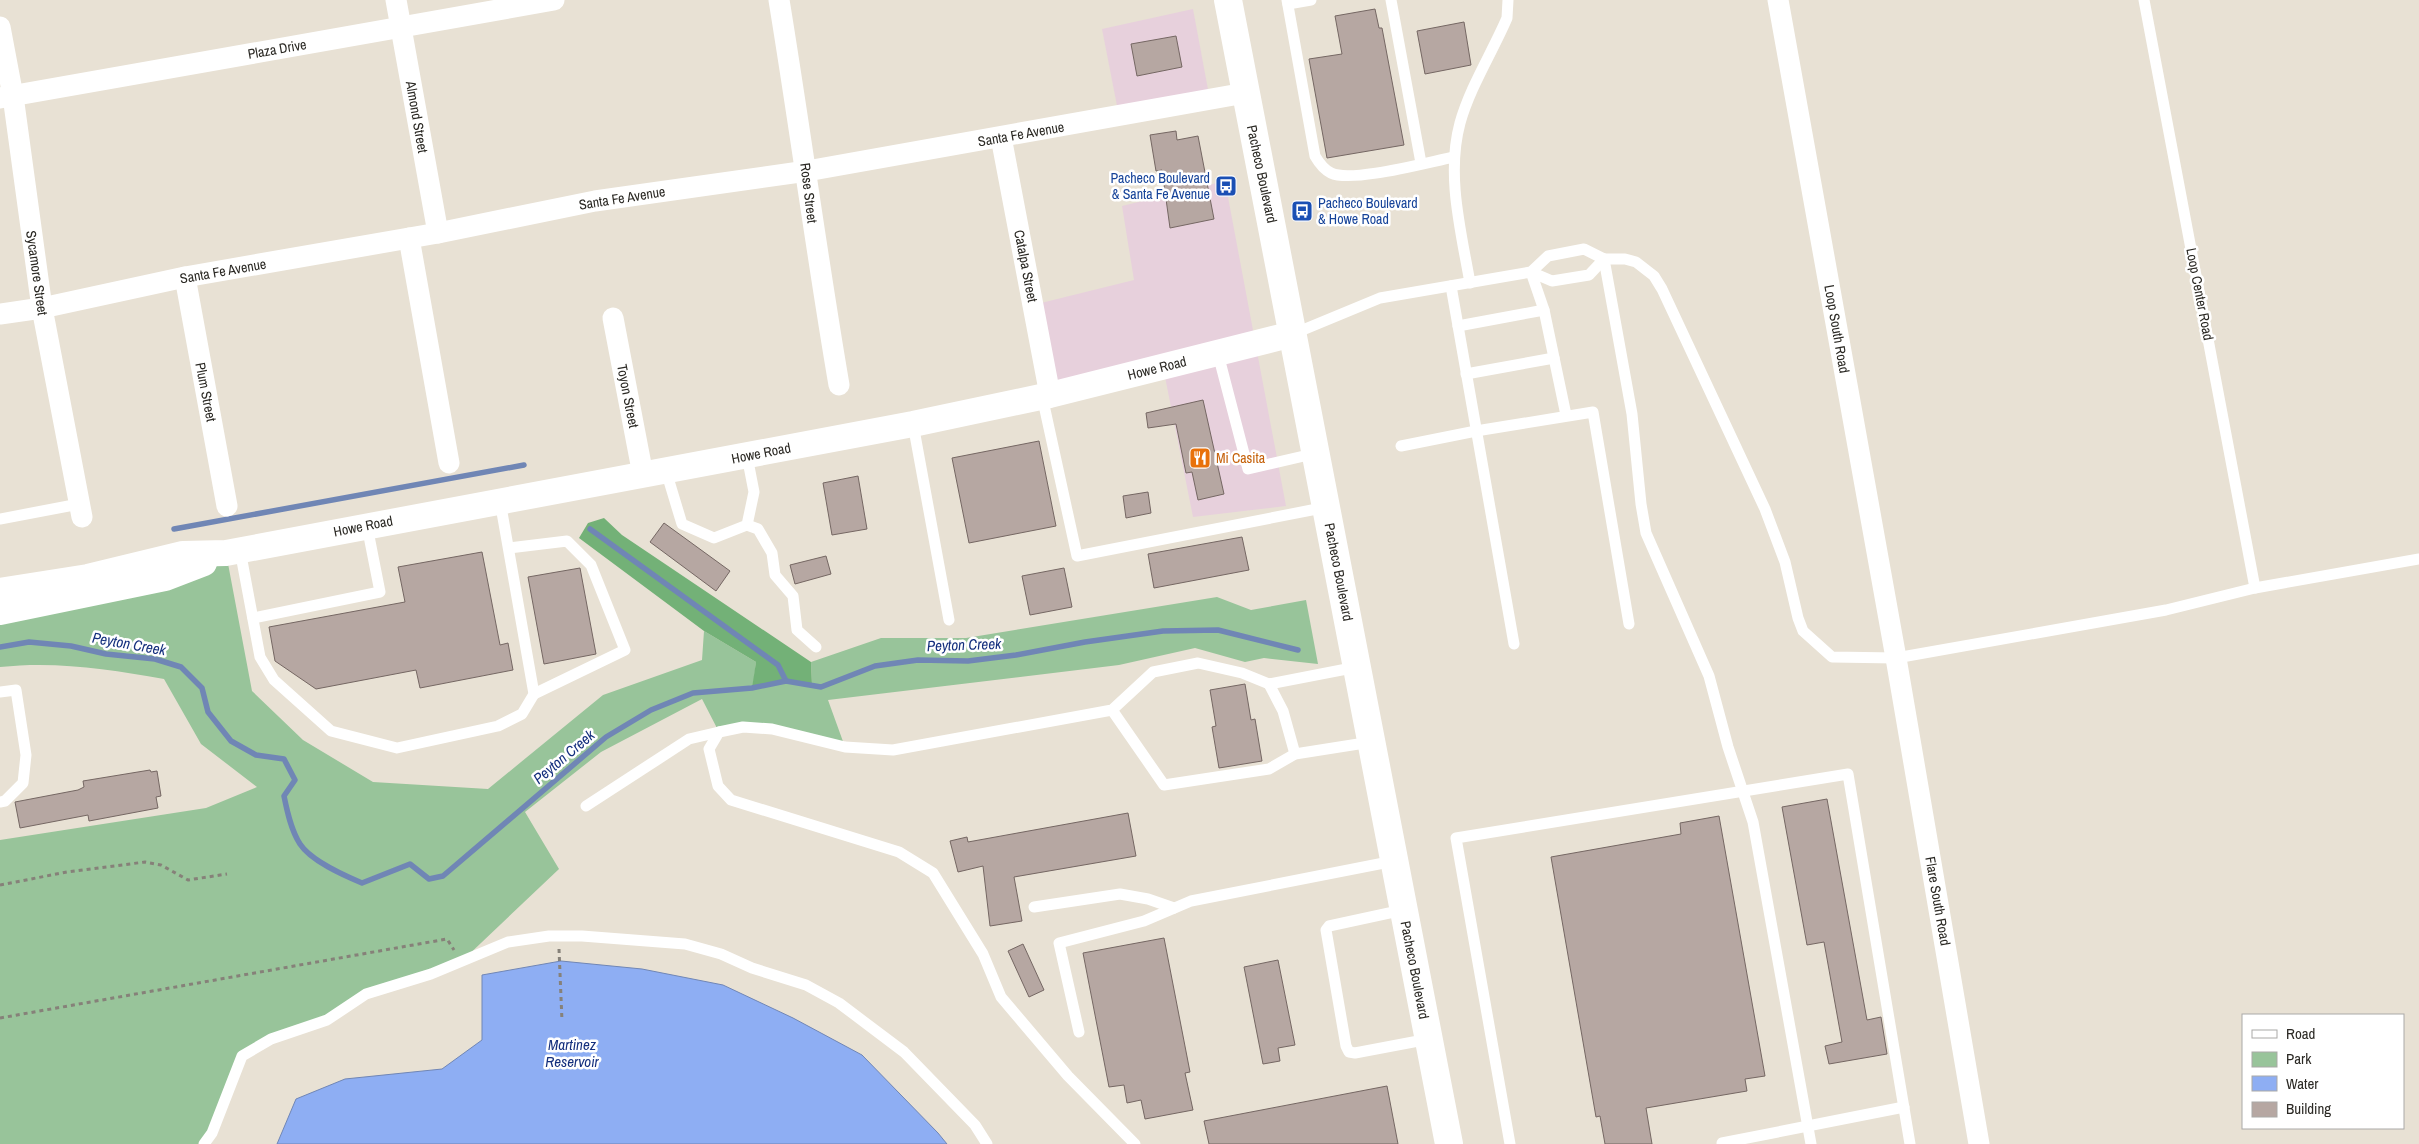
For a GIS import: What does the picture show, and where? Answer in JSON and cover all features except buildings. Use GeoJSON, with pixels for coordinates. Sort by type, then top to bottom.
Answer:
{"type":"FeatureCollection","features":[{"type":"Feature","properties":{"kind":"main road","name":"Pacheco Boulevard"},"geometry":{"type":"LineString","coordinates":[[1228,0],[1449,1144]]}},
{"type":"Feature","properties":{"kind":"street","name":"Almond Street"},"geometry":{"type":"LineString","coordinates":[[396,0],[438,233]]}},
{"type":"Feature","properties":{"kind":"street","name":"Plaza Drive"},"geometry":{"type":"LineString","coordinates":[[6,97],[554,0]]}},
{"type":"Feature","properties":{"kind":"street","name":"Rose Street"},"geometry":{"type":"LineString","coordinates":[[779,0],[807,171],[816,248],[839,385]]}},
{"type":"Feature","properties":{"kind":"street","name":"Loop South Road"},"geometry":{"type":"LineString","coordinates":[[1778,0],[1896,658]]}},
{"type":"Feature","properties":{"kind":"street","name":"Sycamore Street"},"geometry":{"type":"LineString","coordinates":[[0,27],[6,97],[42,308],[81,510]]}},
{"type":"Feature","properties":{"kind":"street","name":"Santa Fe Avenue"},"geometry":{"type":"LineString","coordinates":[[0,314],[42,308],[185,277],[438,233],[595,202],[807,171],[1245,93]]}},
{"type":"Feature","properties":{"kind":"street","name":"Catalpa Street"},"geometry":{"type":"LineString","coordinates":[[1001,137],[1046,395]]}},
{"type":"Feature","properties":{"kind":"street"},"geometry":{"type":"LineString","coordinates":[[409,238],[449,463]]}},
{"type":"Feature","properties":{"kind":"street","name":"Plum Street"},"geometry":{"type":"LineString","coordinates":[[185,277],[227,506]]}},
{"type":"Feature","properties":{"kind":"street","name":"Toyon Street"},"geometry":{"type":"LineString","coordinates":[[613,318],[654,473]]}},
{"type":"Feature","properties":{"kind":"street","name":"Howe Road"},"geometry":{"type":"LineString","coordinates":[[0,591],[88,577],[183,554],[233,552],[913,424],[1046,395],[1293,334]]}},
{"type":"Feature","properties":{"kind":"street","name":"Howe Road"},"geometry":{"type":"LineString","coordinates":[[0,612],[165,578],[233,552]]}},
{"type":"Feature","properties":{"kind":"street","name":"Flare South Road"},"geometry":{"type":"LineString","coordinates":[[1896,658],[1979,1144]]}},
{"type":"Feature","properties":{"kind":"lane"},"geometry":{"type":"LineString","coordinates":[[1310,0],[1287,2],[1315,156],[1320,165],[1329,172],[1351,176],[1454,157]]}},
{"type":"Feature","properties":{"kind":"lane"},"geometry":{"type":"LineString","coordinates":[[1391,0],[1420,163]]}},
{"type":"Feature","properties":{"kind":"lane"},"geometry":{"type":"LineString","coordinates":[[1470,283],[1460,228],[1454,157],[1461,122],[1506,18],[1508,0]]}},
{"type":"Feature","properties":{"kind":"lane","name":"Loop Center Road"},"geometry":{"type":"LineString","coordinates":[[2144,0],[2255,588]]}},
{"type":"Feature","properties":{"kind":"lane"},"geometry":{"type":"LineString","coordinates":[[1293,334],[1380,298],[1531,272],[1548,256],[1566,252],[1584,249],[1604,259],[1625,259],[1636,262],[1654,276],[1662,289],[1766,509],[1785,562],[1798,618],[1804,631],[1832,657],[1896,658],[2166,610],[2255,588],[2419,559]]}},
{"type":"Feature","properties":{"kind":"lane"},"geometry":{"type":"LineString","coordinates":[[1531,272],[1552,281],[1588,275],[1604,259]]}},
{"type":"Feature","properties":{"kind":"lane"},"geometry":{"type":"LineString","coordinates":[[1604,259],[1632,414],[1641,504],[1646,533],[1709,676],[1728,748],[1753,822],[1811,1144]]}},
{"type":"Feature","properties":{"kind":"lane"},"geometry":{"type":"LineString","coordinates":[[1531,272],[1544,310],[1566,415]]}},
{"type":"Feature","properties":{"kind":"lane"},"geometry":{"type":"LineString","coordinates":[[1451,286],[1514,644]]}},
{"type":"Feature","properties":{"kind":"lane"},"geometry":{"type":"LineString","coordinates":[[1458,326],[1544,310]]}},
{"type":"Feature","properties":{"kind":"lane"},"geometry":{"type":"LineString","coordinates":[[1218,354],[1248,469],[1317,453]]}},
{"type":"Feature","properties":{"kind":"lane"},"geometry":{"type":"LineString","coordinates":[[1466,374],[1554,358]]}},
{"type":"Feature","properties":{"kind":"lane"},"geometry":{"type":"LineString","coordinates":[[1046,395],[1077,556],[1327,507]]}},
{"type":"Feature","properties":{"kind":"lane"},"geometry":{"type":"LineString","coordinates":[[1401,446],[1566,415],[1593,412],[1629,624]]}},
{"type":"Feature","properties":{"kind":"lane"},"geometry":{"type":"LineString","coordinates":[[913,424],[948,620]]}},
{"type":"Feature","properties":{"kind":"lane"},"geometry":{"type":"LineString","coordinates":[[747,456],[754,492],[747,525]]}},
{"type":"Feature","properties":{"kind":"lane"},"geometry":{"type":"LineString","coordinates":[[654,473],[682,524],[714,538],[747,525],[758,529],[772,553],[775,575],[793,596],[797,630],[816,647]]}},
{"type":"Feature","properties":{"kind":"lane"},"geometry":{"type":"LineString","coordinates":[[500,501],[534,694]]}},
{"type":"Feature","properties":{"kind":"lane"},"geometry":{"type":"LineString","coordinates":[[0,519],[81,510]]}},
{"type":"Feature","properties":{"kind":"lane"},"geometry":{"type":"LineString","coordinates":[[253,618],[380,592],[366,526]]}},
{"type":"Feature","properties":{"kind":"lane"},"geometry":{"type":"LineString","coordinates":[[233,552],[253,618],[260,657],[274,680],[331,731],[397,748],[498,726],[522,714],[534,694],[625,650],[591,565],[567,540],[509,548]]}},
{"type":"Feature","properties":{"kind":"lane"},"geometry":{"type":"LineString","coordinates":[[586,806],[689,739],[719,732],[742,728],[772,729],[845,747],[893,750],[1112,710],[1153,672],[1198,663],[1242,673],[1269,684],[1357,667]]}},
{"type":"Feature","properties":{"kind":"lane"},"geometry":{"type":"LineString","coordinates":[[1269,684],[1283,711],[1295,754]]}},
{"type":"Feature","properties":{"kind":"lane"},"geometry":{"type":"LineString","coordinates":[[0,692],[16,690],[26,755],[23,783],[5,801],[0,802]]}},
{"type":"Feature","properties":{"kind":"lane"},"geometry":{"type":"LineString","coordinates":[[1112,710],[1164,785],[1269,769],[1295,754],[1371,742]]}},
{"type":"Feature","properties":{"kind":"lane"},"geometry":{"type":"LineString","coordinates":[[719,732],[709,749],[718,786],[730,800],[899,852],[933,872],[983,954],[1001,997],[1068,1076],[1135,1144]]}},
{"type":"Feature","properties":{"kind":"lane"},"geometry":{"type":"LineString","coordinates":[[1510,1144],[1456,838],[1848,774],[1910,1144]]}},
{"type":"Feature","properties":{"kind":"lane"},"geometry":{"type":"LineString","coordinates":[[1079,1032],[1059,943],[1144,921],[1191,901],[1394,861]]}},
{"type":"Feature","properties":{"kind":"lane"},"geometry":{"type":"LineString","coordinates":[[1034,907],[1120,894],[1148,899],[1174,908]]}},
{"type":"Feature","properties":{"kind":"lane"},"geometry":{"type":"LineString","coordinates":[[1403,910],[1330,926],[1326,930],[1346,1046],[1349,1052],[1355,1053],[1429,1039]]}},
{"type":"Feature","properties":{"kind":"lane"},"geometry":{"type":"LineString","coordinates":[[204,1144],[212,1133],[242,1056],[271,1039],[327,1020],[366,994],[431,974],[508,942],[559,936],[685,944],[721,954],[752,968],[806,985],[839,1003],[904,1052],[975,1125],[987,1144]]}},
{"type":"Feature","properties":{"kind":"lane"},"geometry":{"type":"LineString","coordinates":[[1722,1143],[1904,1107]]}},
{"type":"Feature","properties":{"kind":"path"},"geometry":{"type":"LineString","coordinates":[[0,885],[67,872],[145,862],[161,865],[188,880],[227,874]]}},
{"type":"Feature","properties":{"kind":"path"},"geometry":{"type":"LineString","coordinates":[[559,936],[562,1021]]}},
{"type":"Feature","properties":{"kind":"path"},"geometry":{"type":"LineString","coordinates":[[0,1018],[446,939],[462,961]]}},
{"type":"Feature","properties":{"kind":"shaded area"},"geometry":{"type":"Polygon","coordinates":[[[1193,9],[1210,100],[1119,116],[1102,29],[1193,9]]]}},
{"type":"Feature","properties":{"kind":"shaded area"},"geometry":{"type":"Polygon","coordinates":[[[1225,181],[1286,506],[1193,517],[1163,367],[1050,395],[1033,305],[1134,280],[1122,206],[1225,181]]]}},
{"type":"Feature","properties":{"kind":"green space"},"geometry":{"type":"Polygon","coordinates":[[[604,518],[622,535],[811,662],[812,685],[786,681],[752,688],[756,662],[704,631],[579,538],[588,523],[604,518]]]}},
{"type":"Feature","properties":{"kind":"green space"},"geometry":{"type":"Polygon","coordinates":[[[226,553],[252,691],[303,740],[373,782],[488,789],[603,695],[702,660],[704,631],[756,662],[753,688],[786,681],[812,685],[811,662],[881,638],[966,638],[1217,597],[1251,610],[1306,600],[1318,664],[1264,658],[1245,662],[1195,648],[1119,665],[828,700],[845,747],[772,729],[719,732],[702,699],[601,752],[525,812],[559,869],[462,961],[367,994],[327,1020],[242,1056],[204,1144],[0,1144],[0,840],[206,808],[257,787],[201,744],[164,679],[82,667],[21,665],[0,667],[0,612],[226,553]]]}},
{"type":"Feature","properties":{"kind":"water","name":"Martinez Reservoir"},"geometry":{"type":"Polygon","coordinates":[[[561,961],[642,969],[723,985],[793,1018],[862,1055],[947,1144],[277,1144],[296,1099],[345,1079],[442,1069],[482,1040],[482,975],[561,961]]]}},
{"type":"Feature","properties":{"kind":"waterway"},"geometry":{"type":"LineString","coordinates":[[174,529],[524,465]]}},
{"type":"Feature","properties":{"kind":"waterway"},"geometry":{"type":"LineString","coordinates":[[590,529],[778,665],[786,681]]}},
{"type":"Feature","properties":{"kind":"waterway","name":"Peyton Creek"},"geometry":{"type":"LineString","coordinates":[[0,647],[29,642],[71,646],[106,654],[155,659],[181,667],[202,688],[208,712],[231,741],[256,755],[284,759],[295,780],[284,796],[286,808],[294,833],[305,850],[328,867],[362,883],[410,864],[429,879],[443,876],[606,737],[651,710],[693,693],[752,688],[786,681],[821,687],[875,666],[918,660],[968,661],[1163,631],[1218,630],[1298,650]]}},
{"type":"Feature","properties":{"kind":"place","name":"Pacheco Boulevard & Santa Fe Avenue"},"geometry":{"type":"Point","coordinates":[1226,186]}},
{"type":"Feature","properties":{"kind":"place","name":"Pacheco Boulevard & Howe Road"},"geometry":{"type":"Point","coordinates":[1302,211]}},
{"type":"Feature","properties":{"kind":"place","name":"Mi Casita"},"geometry":{"type":"Point","coordinates":[1200,458]}}]}
